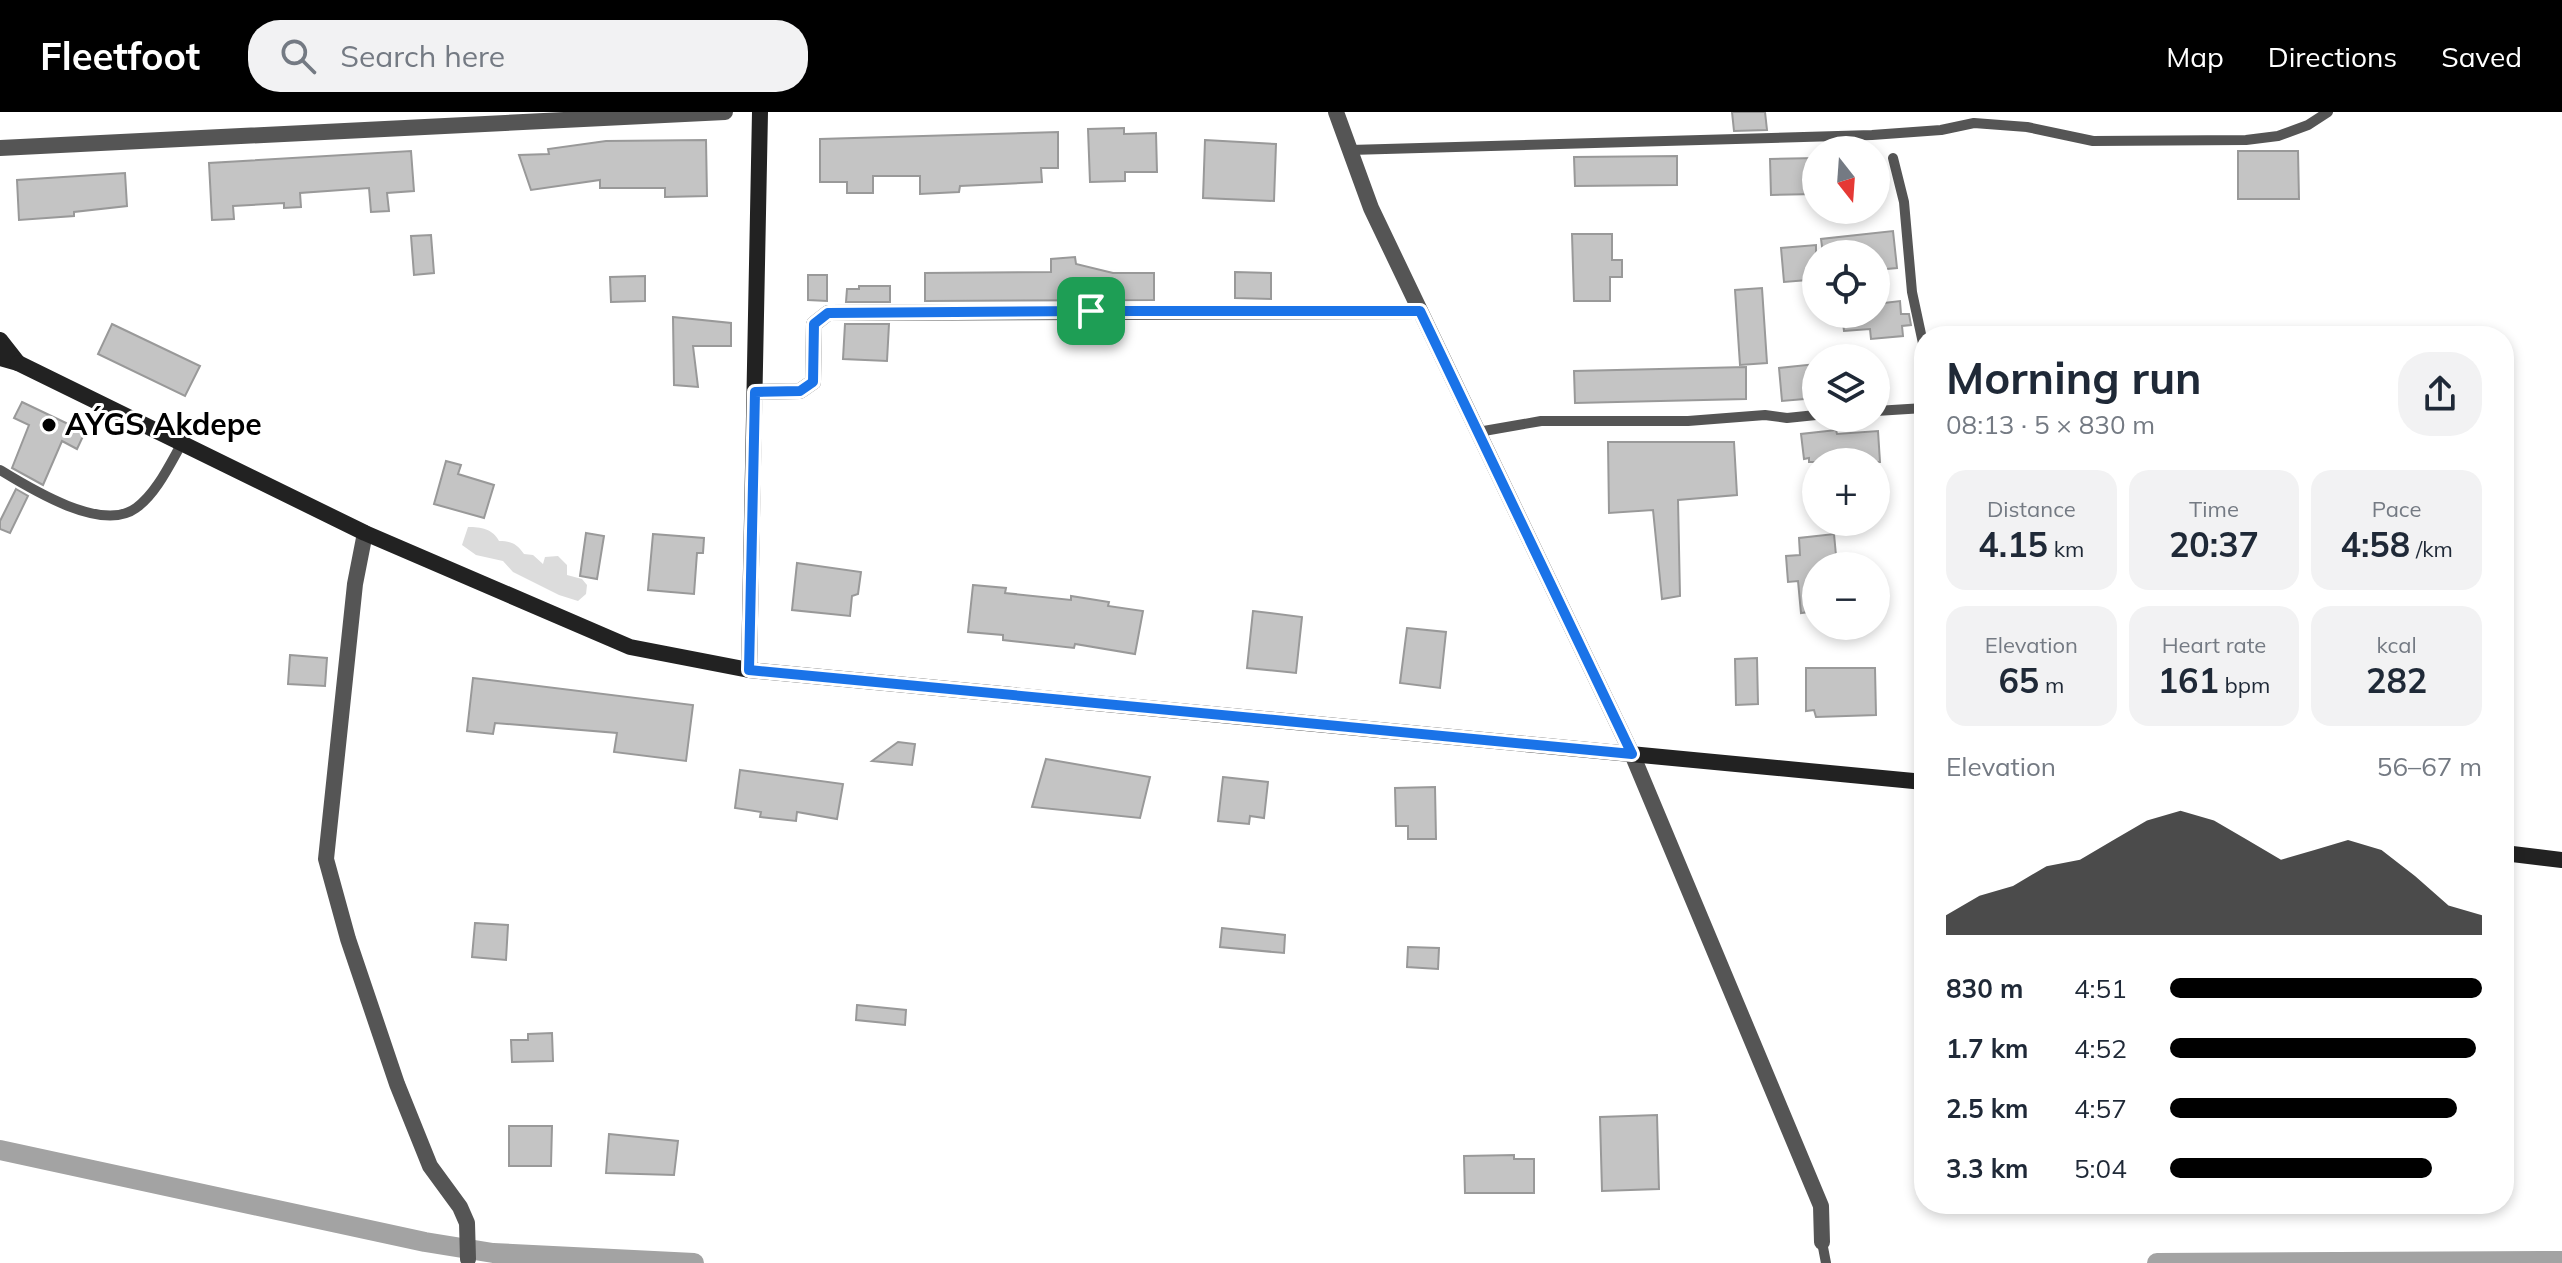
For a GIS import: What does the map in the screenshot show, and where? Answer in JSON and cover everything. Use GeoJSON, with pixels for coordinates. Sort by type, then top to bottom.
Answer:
{"type":"FeatureCollection","features":[{"type":"Feature","properties":{"kind":"main road"},"geometry":{"type":"LineString","coordinates":[[749,670],[760,112]]}},
{"type":"Feature","properties":{"kind":"main road"},"geometry":{"type":"LineString","coordinates":[[0,340],[18,363]]}},
{"type":"Feature","properties":{"kind":"main road"},"geometry":{"type":"LineString","coordinates":[[0,358],[18,363],[365,533],[630,647],[749,670],[1914,781]]}},
{"type":"Feature","properties":{"kind":"main road"},"geometry":{"type":"LineString","coordinates":[[2514,854],[2562,860]]}},
{"type":"Feature","properties":{"kind":"street"},"geometry":{"type":"LineString","coordinates":[[0,148],[725,112]]}},
{"type":"Feature","properties":{"kind":"street"},"geometry":{"type":"LineString","coordinates":[[1336,112],[1371,208],[1632,754],[1821,1206],[1822,1242]]}},
{"type":"Feature","properties":{"kind":"street"},"geometry":{"type":"LineString","coordinates":[[755,392],[800,391],[813,382],[814,324],[828,313],[1420,311]]}},
{"type":"Feature","properties":{"kind":"street"},"geometry":{"type":"LineString","coordinates":[[365,533],[355,584],[326,859],[348,939],[397,1084],[430,1166],[460,1207],[467,1223],[471,1261]]}},
{"type":"Feature","properties":{"kind":"lane"},"geometry":{"type":"LineString","coordinates":[[1350,150],[1872,135],[1941,130],[1974,123],[2027,127],[2093,141],[2246,140],[2278,136],[2308,125],[2328,112]]}},
{"type":"Feature","properties":{"kind":"lane"},"geometry":{"type":"LineString","coordinates":[[1893,158],[1904,202],[1912,292],[1919,326]]}},
{"type":"Feature","properties":{"kind":"lane"},"geometry":{"type":"LineString","coordinates":[[1890,410],[1914,409]]}},
{"type":"Feature","properties":{"kind":"lane"},"geometry":{"type":"LineString","coordinates":[[1478,432],[1541,421],[1688,421],[1765,415],[1802,416]]}},
{"type":"Feature","properties":{"kind":"lane"},"geometry":{"type":"LineString","coordinates":[[0,470],[74,509],[107,516],[119,515],[131,512],[146,499],[182,443]]}},
{"type":"Feature","properties":{"kind":"lane"},"geometry":{"type":"LineString","coordinates":[[1822,1242],[1826,1263]]}},
{"type":"Feature","properties":{"kind":"shaded area"},"geometry":{"type":"Polygon","coordinates":[[[468,527],[490,531],[499,541],[513,544],[543,564],[545,557],[558,556],[567,565],[567,575],[582,579],[587,585],[586,594],[578,601],[559,595],[513,572],[503,561],[476,555],[462,545],[468,527]]]}},
{"type":"Feature","properties":{"kind":"building"},"geometry":{"type":"Polygon","coordinates":[[[1732,112],[1765,112],[1767,130],[1734,131],[1732,112]]]}},
{"type":"Feature","properties":{"kind":"building"},"geometry":{"type":"Polygon","coordinates":[[[1124,128],[1124,134],[1156,133],[1157,172],[1125,172],[1125,181],[1090,182],[1088,129],[1124,128]]]}},
{"type":"Feature","properties":{"kind":"building"},"geometry":{"type":"Polygon","coordinates":[[[1058,132],[1058,168],[1041,168],[1042,182],[960,186],[959,192],[920,194],[920,176],[873,176],[873,193],[847,193],[847,182],[820,182],[820,139],[1058,132]]]}},
{"type":"Feature","properties":{"kind":"building"},"geometry":{"type":"Polygon","coordinates":[[[706,140],[707,196],[665,197],[665,188],[600,188],[600,180],[531,190],[519,155],[549,154],[548,149],[606,141],[706,140]]]}},
{"type":"Feature","properties":{"kind":"building"},"geometry":{"type":"Polygon","coordinates":[[[1205,140],[1276,144],[1274,201],[1203,198],[1205,140]]]}},
{"type":"Feature","properties":{"kind":"building"},"geometry":{"type":"Polygon","coordinates":[[[411,151],[414,191],[387,193],[389,211],[371,212],[369,188],[300,193],[301,207],[284,208],[284,203],[233,206],[234,219],[212,220],[209,163],[411,151]]]}},
{"type":"Feature","properties":{"kind":"building"},"geometry":{"type":"Polygon","coordinates":[[[2238,151],[2298,151],[2299,199],[2238,199],[2238,151]]]}},
{"type":"Feature","properties":{"kind":"building"},"geometry":{"type":"Polygon","coordinates":[[[1677,156],[1677,185],[1575,186],[1574,157],[1677,156]]]}},
{"type":"Feature","properties":{"kind":"building"},"geometry":{"type":"Polygon","coordinates":[[[1802,158],[1802,194],[1771,195],[1770,159],[1802,158]]]}},
{"type":"Feature","properties":{"kind":"building"},"geometry":{"type":"Polygon","coordinates":[[[125,173],[127,206],[74,212],[74,216],[19,220],[17,180],[125,173]]]}},
{"type":"Feature","properties":{"kind":"building"},"geometry":{"type":"Polygon","coordinates":[[[1893,231],[1897,268],[1890,269],[1890,240],[1821,239],[1893,231]]]}},
{"type":"Feature","properties":{"kind":"building"},"geometry":{"type":"Polygon","coordinates":[[[1572,234],[1612,234],[1612,260],[1622,260],[1622,277],[1610,277],[1610,301],[1574,301],[1572,234]]]}},
{"type":"Feature","properties":{"kind":"building"},"geometry":{"type":"Polygon","coordinates":[[[431,235],[434,273],[414,275],[411,236],[431,235]]]}},
{"type":"Feature","properties":{"kind":"building"},"geometry":{"type":"Polygon","coordinates":[[[1802,246],[1802,280],[1784,282],[1781,248],[1802,246]]]}},
{"type":"Feature","properties":{"kind":"building"},"geometry":{"type":"Polygon","coordinates":[[[1075,257],[1076,264],[1113,273],[1154,273],[1154,300],[925,301],[925,273],[1051,272],[1051,259],[1075,257]]]}},
{"type":"Feature","properties":{"kind":"building"},"geometry":{"type":"Polygon","coordinates":[[[1235,272],[1271,273],[1271,299],[1235,298],[1235,272]]]}},
{"type":"Feature","properties":{"kind":"building"},"geometry":{"type":"Polygon","coordinates":[[[808,275],[827,275],[827,301],[808,300],[808,275]]]}},
{"type":"Feature","properties":{"kind":"building"},"geometry":{"type":"Polygon","coordinates":[[[645,276],[645,301],[611,302],[610,277],[645,276]]]}},
{"type":"Feature","properties":{"kind":"building"},"geometry":{"type":"Polygon","coordinates":[[[859,286],[890,286],[890,302],[846,302],[847,289],[859,289],[859,286]]]}},
{"type":"Feature","properties":{"kind":"building"},"geometry":{"type":"Polygon","coordinates":[[[1762,288],[1767,363],[1740,365],[1735,290],[1762,288]]]}},
{"type":"Feature","properties":{"kind":"building"},"geometry":{"type":"Polygon","coordinates":[[[1900,301],[1901,314],[1909,314],[1911,325],[1902,326],[1903,336],[1871,339],[1870,329],[1844,331],[1844,328],[1890,328],[1890,302],[1900,301]]]}},
{"type":"Feature","properties":{"kind":"building"},"geometry":{"type":"Polygon","coordinates":[[[673,317],[731,323],[731,346],[693,346],[698,387],[674,385],[673,317]]]}},
{"type":"Feature","properties":{"kind":"building"},"geometry":{"type":"Polygon","coordinates":[[[112,324],[200,366],[185,396],[98,354],[112,324]]]}},
{"type":"Feature","properties":{"kind":"building"},"geometry":{"type":"Polygon","coordinates":[[[845,324],[889,324],[887,361],[843,359],[845,324]]]}},
{"type":"Feature","properties":{"kind":"building"},"geometry":{"type":"Polygon","coordinates":[[[1802,366],[1802,399],[1782,401],[1779,368],[1802,366]]]}},
{"type":"Feature","properties":{"kind":"building"},"geometry":{"type":"Polygon","coordinates":[[[1746,367],[1746,399],[1575,403],[1574,371],[1746,367]]]}},
{"type":"Feature","properties":{"kind":"building"},"geometry":{"type":"Polygon","coordinates":[[[22,402],[85,432],[77,449],[62,441],[43,485],[12,468],[29,425],[14,418],[22,402]]]}},
{"type":"Feature","properties":{"kind":"building"},"geometry":{"type":"Polygon","coordinates":[[[1878,432],[1879,448],[1803,448],[1801,434],[1878,432]]]}},
{"type":"Feature","properties":{"kind":"building"},"geometry":{"type":"Polygon","coordinates":[[[1608,442],[1734,442],[1737,495],[1678,500],[1680,596],[1662,599],[1653,510],[1609,513],[1608,442]]]}},
{"type":"Feature","properties":{"kind":"building"},"geometry":{"type":"Polygon","coordinates":[[[446,461],[461,465],[458,474],[494,485],[484,518],[434,504],[446,461]]]}},
{"type":"Feature","properties":{"kind":"building"},"geometry":{"type":"Polygon","coordinates":[[[16,489],[28,496],[10,533],[0,529],[0,521],[16,489]]]}},
{"type":"Feature","properties":{"kind":"building"},"geometry":{"type":"Polygon","coordinates":[[[586,533],[604,536],[597,579],[580,576],[586,533]]]}},
{"type":"Feature","properties":{"kind":"building"},"geometry":{"type":"Polygon","coordinates":[[[653,534],[704,538],[703,553],[697,553],[694,594],[648,590],[653,534]]]}},
{"type":"Feature","properties":{"kind":"building"},"geometry":{"type":"Polygon","coordinates":[[[1834,536],[1836,552],[1802,552],[1801,613],[1798,581],[1788,582],[1786,556],[1800,555],[1799,538],[1834,536]]]}},
{"type":"Feature","properties":{"kind":"building"},"geometry":{"type":"Polygon","coordinates":[[[797,563],[861,572],[858,594],[852,596],[850,616],[792,610],[797,563]]]}},
{"type":"Feature","properties":{"kind":"building"},"geometry":{"type":"Polygon","coordinates":[[[973,585],[1006,588],[1005,593],[1071,600],[1071,596],[1143,611],[1135,654],[1075,644],[1074,648],[1003,640],[1003,635],[968,632],[973,585]]]}},
{"type":"Feature","properties":{"kind":"building"},"geometry":{"type":"Polygon","coordinates":[[[1253,611],[1302,617],[1296,673],[1247,668],[1253,611]]]}},
{"type":"Feature","properties":{"kind":"building"},"geometry":{"type":"Polygon","coordinates":[[[1407,628],[1446,632],[1440,688],[1400,683],[1407,628]]]}},
{"type":"Feature","properties":{"kind":"building"},"geometry":{"type":"Polygon","coordinates":[[[290,655],[327,658],[325,686],[288,684],[290,655]]]}},
{"type":"Feature","properties":{"kind":"building"},"geometry":{"type":"Polygon","coordinates":[[[1757,658],[1758,704],[1736,705],[1735,659],[1757,658]]]}},
{"type":"Feature","properties":{"kind":"building"},"geometry":{"type":"Polygon","coordinates":[[[1806,668],[1875,668],[1876,715],[1816,717],[1814,710],[1806,711],[1806,668]]]}},
{"type":"Feature","properties":{"kind":"building"},"geometry":{"type":"Polygon","coordinates":[[[473,678],[693,705],[686,761],[614,752],[617,733],[495,723],[493,734],[467,731],[473,678]]]}},
{"type":"Feature","properties":{"kind":"building"},"geometry":{"type":"Polygon","coordinates":[[[898,742],[915,744],[912,765],[872,761],[898,742]]]}},
{"type":"Feature","properties":{"kind":"building"},"geometry":{"type":"Polygon","coordinates":[[[1046,759],[1150,777],[1140,818],[1032,807],[1046,759]]]}},
{"type":"Feature","properties":{"kind":"building"},"geometry":{"type":"Polygon","coordinates":[[[740,770],[843,784],[837,819],[797,812],[796,821],[760,817],[761,812],[735,808],[740,770]]]}},
{"type":"Feature","properties":{"kind":"building"},"geometry":{"type":"Polygon","coordinates":[[[1223,777],[1268,782],[1264,818],[1250,816],[1249,824],[1218,821],[1223,777]]]}},
{"type":"Feature","properties":{"kind":"building"},"geometry":{"type":"Polygon","coordinates":[[[1435,787],[1436,839],[1408,839],[1408,826],[1396,826],[1395,788],[1435,787]]]}},
{"type":"Feature","properties":{"kind":"building"},"geometry":{"type":"Polygon","coordinates":[[[475,923],[508,925],[506,960],[472,957],[475,923]]]}},
{"type":"Feature","properties":{"kind":"building"},"geometry":{"type":"Polygon","coordinates":[[[1222,928],[1285,935],[1284,953],[1220,947],[1222,928]]]}},
{"type":"Feature","properties":{"kind":"building"},"geometry":{"type":"Polygon","coordinates":[[[1408,947],[1439,948],[1438,969],[1407,967],[1408,947]]]}},
{"type":"Feature","properties":{"kind":"building"},"geometry":{"type":"Polygon","coordinates":[[[857,1005],[906,1010],[905,1025],[856,1020],[857,1005]]]}},
{"type":"Feature","properties":{"kind":"building"},"geometry":{"type":"Polygon","coordinates":[[[552,1033],[553,1061],[512,1062],[511,1040],[528,1040],[528,1034],[552,1033]]]}},
{"type":"Feature","properties":{"kind":"building"},"geometry":{"type":"Polygon","coordinates":[[[1657,1115],[1659,1189],[1602,1191],[1600,1117],[1657,1115]]]}},
{"type":"Feature","properties":{"kind":"building"},"geometry":{"type":"Polygon","coordinates":[[[509,1126],[552,1126],[551,1166],[509,1166],[509,1126]]]}},
{"type":"Feature","properties":{"kind":"building"},"geometry":{"type":"Polygon","coordinates":[[[609,1134],[678,1141],[674,1175],[606,1173],[609,1134]]]}},
{"type":"Feature","properties":{"kind":"building"},"geometry":{"type":"Polygon","coordinates":[[[1514,1155],[1514,1159],[1534,1159],[1534,1193],[1465,1193],[1464,1156],[1514,1155]]]}},
{"type":"Feature","properties":{"kind":"waterway"},"geometry":{"type":"LineString","coordinates":[[0,1150],[425,1242],[493,1253],[694,1263]]}},
{"type":"Feature","properties":{"kind":"waterway"},"geometry":{"type":"LineString","coordinates":[[2157,1263],[2562,1261]]}},
{"type":"Feature","properties":{"kind":"place","name":"AÝGS Akdepe"},"geometry":{"type":"Point","coordinates":[49,425]}},
{"type":"Feature","properties":{"kind":"route"},"geometry":{"type":"LineString","coordinates":[[1091,311],[1420,311],[1632,754],[749,670],[755,392],[800,391],[813,382],[814,324],[828,313],[1091,311]]}}]}
